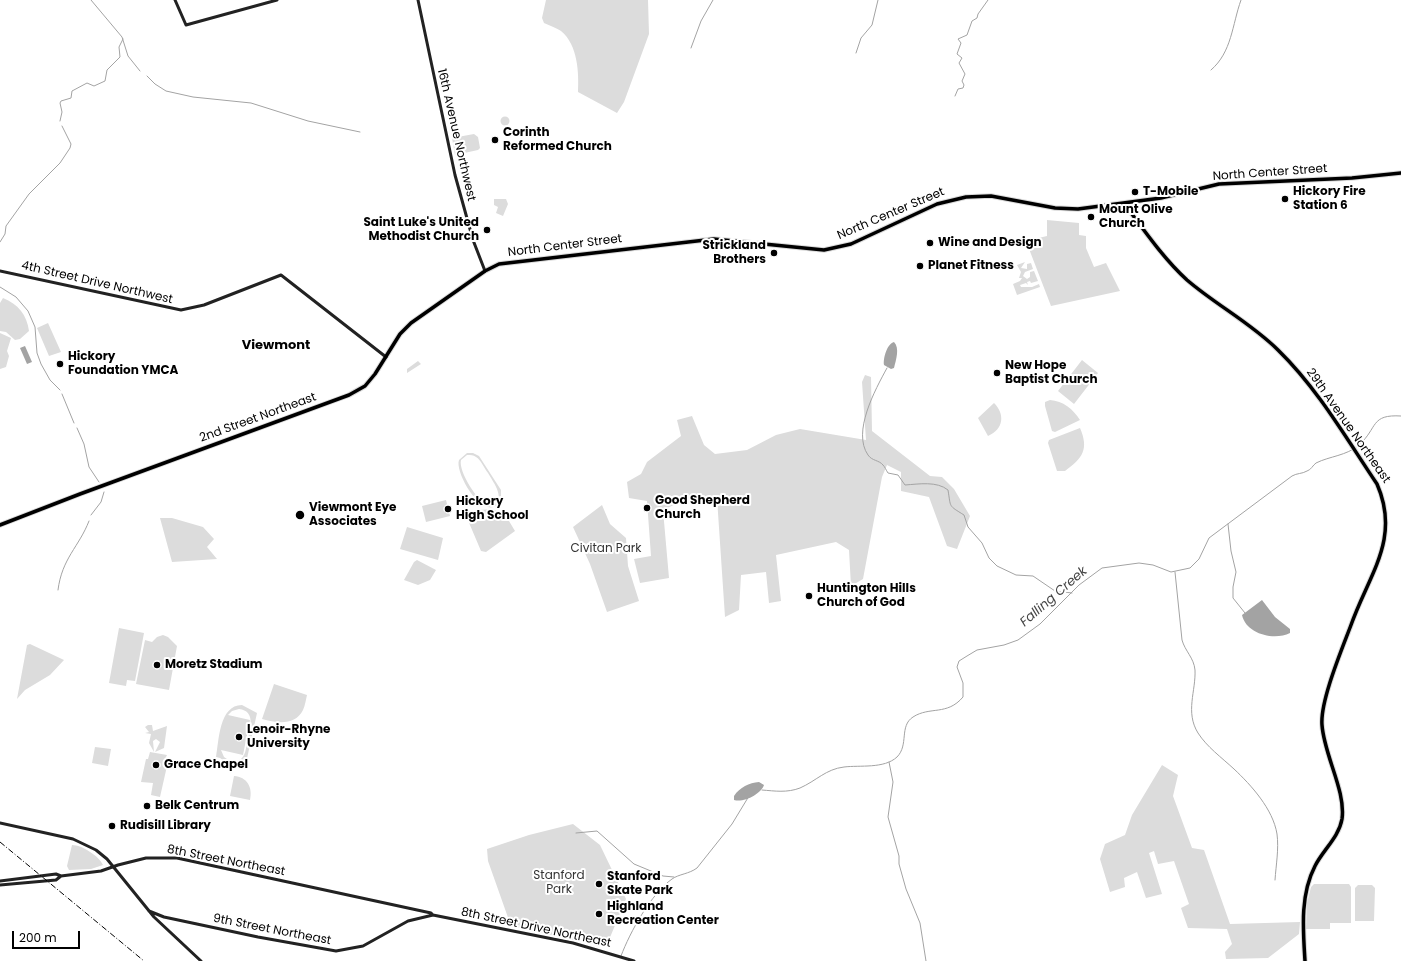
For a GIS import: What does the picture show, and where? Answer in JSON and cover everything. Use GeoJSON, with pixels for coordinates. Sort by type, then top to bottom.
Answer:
{"type":"FeatureCollection","features":[{"type":"Feature","properties":{"kind":"main road"},"geometry":{"type":"LineString","coordinates":[[175,0],[186,25],[278,0]]}},
{"type":"Feature","properties":{"kind":"main road","name":"16th Avenue Northwest"},"geometry":{"type":"LineString","coordinates":[[418,0],[455,175],[471,235],[485,271]]}},
{"type":"Feature","properties":{"kind":"main road","name":"North Center Street"},"geometry":{"type":"LineString","coordinates":[[485,271],[499,264],[519,261],[707,239],[734,239],[809,249],[825,249],[849,244],[937,204],[966,197],[996,197],[1061,209],[1093,208],[1127,204],[1231,183],[1352,178],[1401,173]]}},
{"type":"Feature","properties":{"kind":"main road","name":"29th Avenue Northeast"},"geometry":{"type":"LineString","coordinates":[[1127,204],[1129,210],[1155,244],[1187,280],[1259,333],[1290,362],[1312,388],[1360,459],[1384,498],[1388,512],[1390,527],[1385,550],[1357,608],[1323,708],[1323,734],[1340,795],[1342,814],[1338,830],[1319,858],[1308,882],[1304,911],[1305,961]]}},
{"type":"Feature","properties":{"kind":"main road","name":"4th Street Drive Northwest"},"geometry":{"type":"LineString","coordinates":[[0,271],[171,310],[181,310],[204,305],[281,275],[386,357]]}},
{"type":"Feature","properties":{"kind":"main road","name":"2nd Street Northeast"},"geometry":{"type":"LineString","coordinates":[[0,525],[349,395],[365,386],[386,357],[400,334],[408,325],[485,271]]}},
{"type":"Feature","properties":{"kind":"main road"},"geometry":{"type":"LineString","coordinates":[[0,823],[82,842],[102,854],[149,911],[201,961]]}},
{"type":"Feature","properties":{"kind":"main road","name":"8th Street Northeast"},"geometry":{"type":"LineString","coordinates":[[61,876],[96,872],[146,858],[177,858],[433,915]]}},
{"type":"Feature","properties":{"kind":"main road"},"geometry":{"type":"LineString","coordinates":[[0,881],[56,874],[61,876]]}},
{"type":"Feature","properties":{"kind":"main road"},"geometry":{"type":"LineString","coordinates":[[0,885],[56,880],[61,876]]}},
{"type":"Feature","properties":{"kind":"main road","name":"9th Street Northeast"},"geometry":{"type":"LineString","coordinates":[[149,911],[164,917],[258,937],[336,951],[363,946],[408,921],[433,915]]}},
{"type":"Feature","properties":{"kind":"main road","name":"8th Street Drive Northeast"},"geometry":{"type":"LineString","coordinates":[[433,915],[574,943],[634,961]]}},
{"type":"Feature","properties":{"kind":"green space"},"geometry":{"type":"Polygon","coordinates":[[[546,0],[648,0],[649,34],[624,102],[617,113],[578,92],[578,68],[571,44],[561,31],[544,23],[542,18],[546,0]]]}},
{"type":"Feature","properties":{"kind":"green space"},"geometry":{"type":"Polygon","coordinates":[[[505,116],[510,121],[505,126],[500,121],[505,116]]]}},
{"type":"Feature","properties":{"kind":"green space"},"geometry":{"type":"Polygon","coordinates":[[[474,134],[478,137],[480,148],[478,150],[455,155],[452,138],[474,134]]]}},
{"type":"Feature","properties":{"kind":"green space"},"geometry":{"type":"Polygon","coordinates":[[[494,199],[506,199],[508,204],[503,216],[496,213],[498,207],[494,205],[494,199]]]}},
{"type":"Feature","properties":{"kind":"green space"},"geometry":{"type":"Polygon","coordinates":[[[1047,220],[1079,223],[1079,235],[1086,236],[1086,248],[1094,267],[1106,263],[1120,291],[1051,306],[1026,241],[1047,236],[1047,220]]]}},
{"type":"Feature","properties":{"kind":"green space"},"geometry":{"type":"Polygon","coordinates":[[[1025,262],[1021,268],[1027,269],[1027,264],[1031,263],[1033,269],[1025,272],[1023,276],[1027,279],[1030,277],[1030,272],[1034,271],[1038,281],[1031,283],[1030,281],[1027,282],[1028,285],[1026,283],[1020,285],[1021,287],[1032,287],[1039,284],[1040,287],[1017,295],[1013,284],[1020,281],[1022,278],[1019,278],[1021,272],[1017,265],[1025,262]]]}},
{"type":"Feature","properties":{"kind":"green space"},"geometry":{"type":"Polygon","coordinates":[[[3,298],[13,303],[24,315],[29,331],[20,339],[15,340],[6,332],[0,331],[0,303],[3,298]]]}},
{"type":"Feature","properties":{"kind":"green space"},"geometry":{"type":"Polygon","coordinates":[[[48,323],[61,352],[49,356],[37,328],[48,323]]]}},
{"type":"Feature","properties":{"kind":"green space"},"geometry":{"type":"Polygon","coordinates":[[[0,333],[11,338],[7,351],[9,356],[6,367],[0,369],[0,333]]]}},
{"type":"Feature","properties":{"kind":"green space"},"geometry":{"type":"Polygon","coordinates":[[[1082,360],[1098,373],[1074,404],[1058,391],[1082,360]]]}},
{"type":"Feature","properties":{"kind":"green space"},"geometry":{"type":"Polygon","coordinates":[[[418,361],[421,364],[407,373],[407,369],[418,361]]]}},
{"type":"Feature","properties":{"kind":"green space"},"geometry":{"type":"Polygon","coordinates":[[[865,375],[871,377],[872,431],[930,476],[942,477],[954,489],[970,516],[957,549],[947,546],[929,497],[901,491],[901,472],[887,465],[882,477],[863,579],[851,586],[849,550],[836,542],[776,555],[781,601],[769,603],[766,572],[741,575],[739,610],[725,617],[717,498],[693,496],[663,510],[669,578],[640,583],[634,559],[651,556],[647,501],[629,498],[627,482],[641,474],[647,462],[681,436],[677,420],[692,416],[704,445],[715,454],[747,450],[776,435],[800,429],[866,440],[862,382],[865,375]]]}},
{"type":"Feature","properties":{"kind":"green space"},"geometry":{"type":"Polygon","coordinates":[[[1050,400],[1067,406],[1080,420],[1055,432],[1052,431],[1045,406],[1045,402],[1050,400]]]}},
{"type":"Feature","properties":{"kind":"green space"},"geometry":{"type":"Polygon","coordinates":[[[994,403],[1000,412],[1001,421],[997,429],[988,436],[978,418],[994,403]]]}},
{"type":"Feature","properties":{"kind":"green space"},"geometry":{"type":"Polygon","coordinates":[[[1080,428],[1084,442],[1083,452],[1076,462],[1065,471],[1057,471],[1048,443],[1049,440],[1080,428]]]}},
{"type":"Feature","properties":{"kind":"green space"},"geometry":{"type":"Polygon","coordinates":[[[467,453],[473,453],[479,456],[501,490],[501,500],[495,507],[487,507],[480,503],[472,495],[461,476],[459,460],[467,453]],[[467,455],[461,460],[461,465],[470,486],[485,504],[489,506],[495,504],[499,496],[496,486],[478,458],[467,455]]]}},
{"type":"Feature","properties":{"kind":"green space"},"geometry":{"type":"Polygon","coordinates":[[[446,500],[450,516],[426,522],[422,506],[446,500]]]}},
{"type":"Feature","properties":{"kind":"green space","name":"Civitan Park"},"geometry":{"type":"Polygon","coordinates":[[[602,505],[610,524],[626,538],[628,566],[639,601],[607,612],[590,564],[573,527],[602,505]]]}},
{"type":"Feature","properties":{"kind":"green space"},"geometry":{"type":"Polygon","coordinates":[[[493,509],[506,516],[515,531],[486,552],[481,551],[467,518],[480,510],[493,509]]]}},
{"type":"Feature","properties":{"kind":"green space"},"geometry":{"type":"Polygon","coordinates":[[[160,518],[172,518],[203,527],[214,539],[207,547],[217,559],[172,562],[160,518]]]}},
{"type":"Feature","properties":{"kind":"green space"},"geometry":{"type":"Polygon","coordinates":[[[407,527],[443,538],[438,560],[400,549],[407,527]]]}},
{"type":"Feature","properties":{"kind":"green space"},"geometry":{"type":"Polygon","coordinates":[[[417,560],[436,570],[430,580],[418,585],[404,580],[414,562],[417,560]]]}},
{"type":"Feature","properties":{"kind":"green space"},"geometry":{"type":"Polygon","coordinates":[[[119,628],[144,633],[135,681],[127,680],[126,686],[109,683],[119,628]]]}},
{"type":"Feature","properties":{"kind":"green space","name":"Moretz Stadium"},"geometry":{"type":"Polygon","coordinates":[[[163,635],[168,637],[177,646],[169,690],[136,684],[145,640],[152,642],[157,637],[163,635]]]}},
{"type":"Feature","properties":{"kind":"green space"},"geometry":{"type":"Polygon","coordinates":[[[30,644],[64,660],[50,675],[25,690],[17,699],[27,645],[30,644]]]}},
{"type":"Feature","properties":{"kind":"green space"},"geometry":{"type":"Polygon","coordinates":[[[274,684],[307,695],[303,710],[295,719],[285,722],[274,722],[262,719],[274,684]]]}},
{"type":"Feature","properties":{"kind":"green space"},"geometry":{"type":"Polygon","coordinates":[[[242,705],[257,713],[246,763],[229,764],[216,757],[219,734],[224,717],[234,707],[242,705]],[[239,709],[232,711],[228,715],[250,720],[243,755],[221,750],[224,757],[230,761],[239,760],[242,758],[245,752],[251,721],[248,713],[239,709]]]}},
{"type":"Feature","properties":{"kind":"green space"},"geometry":{"type":"Polygon","coordinates":[[[152,725],[153,731],[167,726],[164,748],[155,752],[160,742],[156,739],[153,741],[154,752],[149,743],[151,734],[145,733],[149,732],[145,727],[152,725]]]}},
{"type":"Feature","properties":{"kind":"green space"},"geometry":{"type":"Polygon","coordinates":[[[95,747],[111,749],[108,766],[92,763],[95,747]]]}},
{"type":"Feature","properties":{"kind":"green space"},"geometry":{"type":"Polygon","coordinates":[[[150,752],[167,755],[164,761],[167,766],[160,797],[151,795],[153,783],[141,782],[146,759],[148,759],[150,752]]]}},
{"type":"Feature","properties":{"kind":"green space"},"geometry":{"type":"Polygon","coordinates":[[[1162,765],[1178,775],[1173,796],[1192,848],[1204,850],[1230,924],[1300,922],[1299,934],[1268,958],[1226,959],[1225,952],[1232,944],[1227,929],[1188,928],[1181,908],[1189,904],[1174,861],[1158,864],[1154,851],[1149,853],[1162,894],[1146,898],[1137,872],[1124,878],[1125,887],[1110,892],[1100,859],[1105,844],[1125,835],[1132,815],[1162,765]]]}},
{"type":"Feature","properties":{"kind":"green space"},"geometry":{"type":"Polygon","coordinates":[[[234,776],[242,778],[250,787],[250,800],[230,796],[234,776]]]}},
{"type":"Feature","properties":{"kind":"green space","name":"Stanford Park"},"geometry":{"type":"Polygon","coordinates":[[[573,824],[600,845],[626,899],[606,947],[511,926],[488,861],[487,849],[529,835],[573,824]]]}},
{"type":"Feature","properties":{"kind":"green space"},"geometry":{"type":"Polygon","coordinates":[[[72,845],[76,845],[90,852],[98,858],[103,865],[91,869],[69,870],[67,866],[72,845]]]}},
{"type":"Feature","properties":{"kind":"green space"},"geometry":{"type":"Polygon","coordinates":[[[1314,884],[1349,884],[1351,887],[1351,923],[1330,923],[1330,929],[1306,929],[1307,903],[1311,887],[1314,884]]]}},
{"type":"Feature","properties":{"kind":"green space"},"geometry":{"type":"Polygon","coordinates":[[[1358,885],[1372,885],[1375,888],[1374,921],[1355,921],[1355,888],[1358,885]]]}},
{"type":"Feature","properties":{"kind":"shaded area"},"geometry":{"type":"Polygon","coordinates":[[[894,342],[897,347],[897,354],[894,368],[891,369],[884,365],[884,359],[887,348],[894,342]]]}},
{"type":"Feature","properties":{"kind":"shaded area"},"geometry":{"type":"Polygon","coordinates":[[[25,346],[32,362],[27,364],[20,348],[25,346]]]}},
{"type":"Feature","properties":{"kind":"shaded area"},"geometry":{"type":"Polygon","coordinates":[[[1262,600],[1275,617],[1290,629],[1290,633],[1269,636],[1249,627],[1242,615],[1262,600]]]}},
{"type":"Feature","properties":{"kind":"shaded area"},"geometry":{"type":"Polygon","coordinates":[[[759,782],[764,785],[759,792],[747,799],[738,801],[734,800],[736,793],[742,788],[748,784],[759,782]]]}},
{"type":"Feature","properties":{"kind":"waterway"},"geometry":{"type":"LineString","coordinates":[[91,0],[122,37],[128,56],[140,71]]}},
{"type":"Feature","properties":{"kind":"waterway"},"geometry":{"type":"LineString","coordinates":[[691,48],[701,21],[713,0]]}},
{"type":"Feature","properties":{"kind":"waterway"},"geometry":{"type":"LineString","coordinates":[[856,53],[861,38],[872,25],[878,0]]}},
{"type":"Feature","properties":{"kind":"waterway"},"geometry":{"type":"LineString","coordinates":[[955,96],[958,89],[963,88],[964,85],[962,81],[965,74],[959,63],[962,58],[957,54],[961,43],[958,39],[967,35],[972,21],[977,18],[978,14],[988,0]]}},
{"type":"Feature","properties":{"kind":"waterway"},"geometry":{"type":"LineString","coordinates":[[1211,70],[1218,63],[1227,47],[1241,0]]}},
{"type":"Feature","properties":{"kind":"waterway"},"geometry":{"type":"LineString","coordinates":[[60,121],[62,112],[61,101],[71,98],[72,91],[87,83],[94,86],[105,81],[107,70],[120,57],[119,47],[123,39]]}},
{"type":"Feature","properties":{"kind":"waterway"},"geometry":{"type":"LineString","coordinates":[[147,76],[155,84],[166,91],[193,97],[251,103],[308,121],[360,132]]}},
{"type":"Feature","properties":{"kind":"waterway"},"geometry":{"type":"LineString","coordinates":[[0,242],[5,234],[6,226],[29,194],[60,163],[70,148],[71,144],[62,126]]}},
{"type":"Feature","properties":{"kind":"waterway"},"geometry":{"type":"LineString","coordinates":[[0,287],[16,297],[28,311],[35,327],[37,353],[41,364],[50,380],[60,390]]}},
{"type":"Feature","properties":{"kind":"waterway"},"geometry":{"type":"LineString","coordinates":[[887,368],[871,399],[864,423],[864,446],[868,455],[881,463],[888,473],[898,475],[905,485],[933,484],[939,485],[948,490],[951,506],[964,515],[968,527],[982,543],[989,558],[997,566],[1016,575],[1033,576],[1055,591],[1072,593]]}},
{"type":"Feature","properties":{"kind":"waterway"},"geometry":{"type":"LineString","coordinates":[[62,394],[74,423]]}},
{"type":"Feature","properties":{"kind":"waterway","name":"Falling Creek"},"geometry":{"type":"LineString","coordinates":[[762,790],[795,790],[838,768],[850,766],[872,766],[892,761],[901,752],[906,725],[913,717],[926,712],[951,707],[963,697],[963,683],[957,667],[959,661],[977,650],[1004,645],[1018,640],[1040,624],[1079,585],[1102,568],[1139,563],[1153,565],[1171,572],[1190,568],[1199,559],[1209,538],[1292,476],[1311,469],[1316,463],[1354,449],[1365,439],[1376,423],[1384,417],[1401,416]]}},
{"type":"Feature","properties":{"kind":"waterway"},"geometry":{"type":"LineString","coordinates":[[77,428],[84,444],[89,467],[99,482]]}},
{"type":"Feature","properties":{"kind":"waterway"},"geometry":{"type":"LineString","coordinates":[[91,515],[101,502],[104,492]]}},
{"type":"Feature","properties":{"kind":"waterway"},"geometry":{"type":"LineString","coordinates":[[58,590],[63,569],[89,521]]}},
{"type":"Feature","properties":{"kind":"waterway"},"geometry":{"type":"LineString","coordinates":[[1228,524],[1231,551],[1236,572],[1233,587],[1233,598],[1245,613]]}},
{"type":"Feature","properties":{"kind":"waterway"},"geometry":{"type":"LineString","coordinates":[[1175,572],[1182,640],[1193,662],[1195,670],[1192,702],[1192,717],[1194,725],[1198,733],[1214,752],[1241,775],[1254,790],[1271,816],[1275,825],[1278,840],[1275,880]]}},
{"type":"Feature","properties":{"kind":"waterway"},"geometry":{"type":"LineString","coordinates":[[889,762],[893,782],[888,817],[899,856],[899,864],[906,889],[920,923],[926,961]]}},
{"type":"Feature","properties":{"kind":"waterway","name":"Falling Creek"},"geometry":{"type":"LineString","coordinates":[[621,956],[642,914],[656,894],[672,879],[691,872],[697,868],[732,824],[749,796]]}},
{"type":"Feature","properties":{"kind":"waterway"},"geometry":{"type":"LineString","coordinates":[[576,833],[597,831],[634,864],[663,876],[674,877]]}},
{"type":"Feature","properties":{"kind":"railway"},"geometry":{"type":"LineString","coordinates":[[0,842],[144,961]]}},
{"type":"Feature","properties":{"kind":"place","name":"Corinth Reformed Church"},"geometry":{"type":"Point","coordinates":[495,140]}},
{"type":"Feature","properties":{"kind":"place","name":"T-Mobile"},"geometry":{"type":"Point","coordinates":[1135,192]}},
{"type":"Feature","properties":{"kind":"place","name":"Hickory Fire Station 6"},"geometry":{"type":"Point","coordinates":[1285,199]}},
{"type":"Feature","properties":{"kind":"place","name":"Mount Olive Church"},"geometry":{"type":"Point","coordinates":[1091,217]}},
{"type":"Feature","properties":{"kind":"place","name":"Saint Luke's United Methodist Church"},"geometry":{"type":"Point","coordinates":[487,230]}},
{"type":"Feature","properties":{"kind":"place","name":"Wine and Design"},"geometry":{"type":"Point","coordinates":[930,243]}},
{"type":"Feature","properties":{"kind":"place","name":"Strickland Brothers"},"geometry":{"type":"Point","coordinates":[774,253]}},
{"type":"Feature","properties":{"kind":"place","name":"Planet Fitness"},"geometry":{"type":"Point","coordinates":[920,266]}},
{"type":"Feature","properties":{"kind":"place","name":"Hickory Foundation YMCA"},"geometry":{"type":"Point","coordinates":[60,364]}},
{"type":"Feature","properties":{"kind":"place","name":"New Hope Baptist Church"},"geometry":{"type":"Point","coordinates":[997,373]}},
{"type":"Feature","properties":{"kind":"place","name":"Good Shepherd Church"},"geometry":{"type":"Point","coordinates":[647,508]}},
{"type":"Feature","properties":{"kind":"place","name":"Hickory High School"},"geometry":{"type":"Point","coordinates":[448,509]}},
{"type":"Feature","properties":{"kind":"place","name":"Viewmont Eye Associates"},"geometry":{"type":"Point","coordinates":[300,515]}},
{"type":"Feature","properties":{"kind":"place","name":"Huntington Hills Church of God"},"geometry":{"type":"Point","coordinates":[809,596]}},
{"type":"Feature","properties":{"kind":"place","name":"Moretz Stadium"},"geometry":{"type":"Point","coordinates":[157,665]}},
{"type":"Feature","properties":{"kind":"place","name":"Lenoir-Rhyne University"},"geometry":{"type":"Point","coordinates":[239,737]}},
{"type":"Feature","properties":{"kind":"place","name":"Grace Chapel"},"geometry":{"type":"Point","coordinates":[156,765]}},
{"type":"Feature","properties":{"kind":"place","name":"Belk Centrum"},"geometry":{"type":"Point","coordinates":[147,806]}},
{"type":"Feature","properties":{"kind":"place","name":"Rudisill Library"},"geometry":{"type":"Point","coordinates":[112,826]}},
{"type":"Feature","properties":{"kind":"place","name":"Stanford Skate Park"},"geometry":{"type":"Point","coordinates":[599,884]}},
{"type":"Feature","properties":{"kind":"place","name":"Highland Recreation Center"},"geometry":{"type":"Point","coordinates":[599,914]}},
{"type":"Feature","properties":{"kind":"district","name":"Viewmont"},"geometry":{"type":"Point","coordinates":[276,346]}}]}
